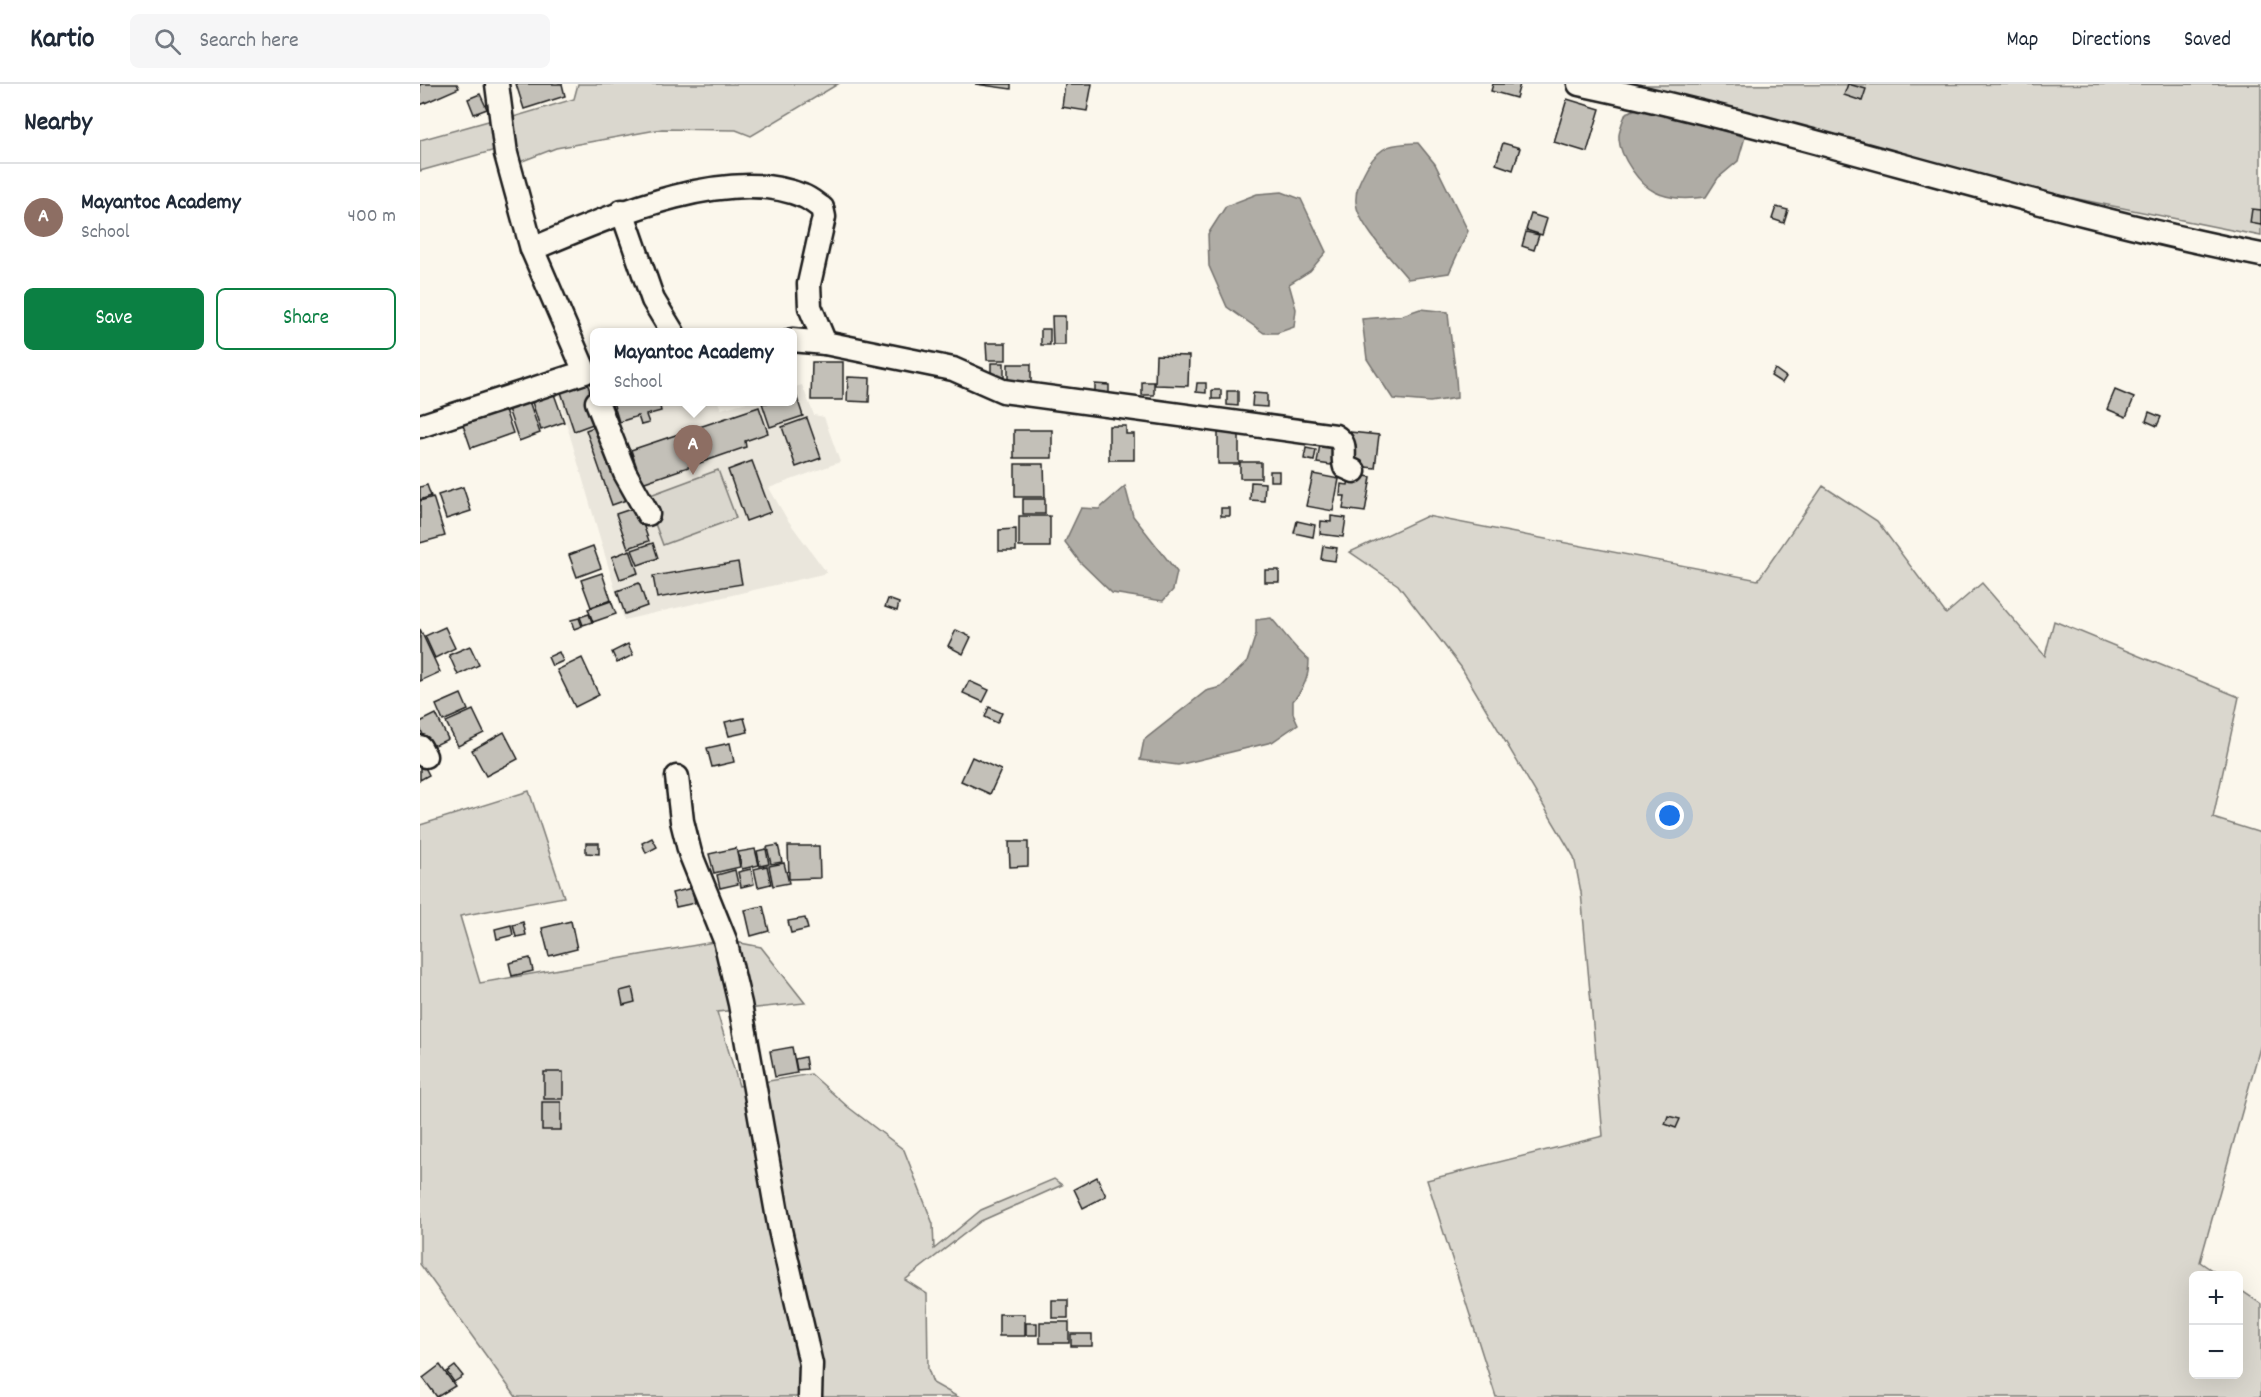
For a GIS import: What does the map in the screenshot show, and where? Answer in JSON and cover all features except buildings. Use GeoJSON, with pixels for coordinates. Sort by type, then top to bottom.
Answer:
{"type":"FeatureCollection","features":[{"type":"Feature","properties":{"kind":"street"},"geometry":{"type":"LineString","coordinates":[[420,426],[589,370],[531,249],[506,154],[497,84]]}},
{"type":"Feature","properties":{"kind":"street"},"geometry":{"type":"LineString","coordinates":[[1579,84],[1683,106],[1921,172],[2183,239],[2261,255]]}},
{"type":"Feature","properties":{"kind":"street"},"geometry":{"type":"LineString","coordinates":[[531,249],[622,211],[718,187],[760,187],[802,195],[822,208],[824,225],[809,284],[810,307],[825,344]]}},
{"type":"Feature","properties":{"kind":"street"},"geometry":{"type":"LineString","coordinates":[[622,211],[653,300],[670,328]]}},
{"type":"Feature","properties":{"kind":"street"},"geometry":{"type":"LineString","coordinates":[[797,341],[953,369],[1004,392],[1335,436],[1345,447],[1343,460],[1345,467],[1354,471]]}},
{"type":"Feature","properties":{"kind":"street"},"geometry":{"type":"LineString","coordinates":[[599,406],[625,473],[648,514]]}},
{"type":"Feature","properties":{"kind":"street"},"geometry":{"type":"LineString","coordinates":[[677,777],[682,821],[690,853],[725,940],[740,1004],[780,1230],[811,1364],[810,1397]]}},
{"type":"Feature","properties":{"kind":"shaded area"},"geometry":{"type":"Polygon","coordinates":[[[578,84],[838,84],[751,136],[736,130],[662,129],[556,148],[520,162],[510,118],[574,99],[578,84]]]}},
{"type":"Feature","properties":{"kind":"shaded area"},"geometry":{"type":"Polygon","coordinates":[[[2261,84],[2261,236],[1901,163],[1643,85],[2261,84]]]}},
{"type":"Feature","properties":{"kind":"shaded area"},"geometry":{"type":"Polygon","coordinates":[[[1639,108],[1745,137],[1738,161],[1718,178],[1706,197],[1674,198],[1655,192],[1632,170],[1620,146],[1619,133],[1626,113],[1639,108]]]}},
{"type":"Feature","properties":{"kind":"shaded area"},"geometry":{"type":"Polygon","coordinates":[[[492,120],[499,149],[420,171],[420,140],[492,120]]]}},
{"type":"Feature","properties":{"kind":"shaded area"},"geometry":{"type":"Polygon","coordinates":[[[1418,143],[1435,164],[1468,231],[1449,273],[1408,279],[1369,232],[1358,211],[1356,197],[1357,188],[1372,159],[1388,147],[1418,143]]]}},
{"type":"Feature","properties":{"kind":"shaded area"},"geometry":{"type":"Polygon","coordinates":[[[1282,192],[1301,199],[1326,252],[1310,271],[1289,284],[1296,309],[1294,327],[1277,333],[1264,333],[1227,307],[1209,266],[1208,234],[1226,206],[1257,194],[1282,192]]]}},
{"type":"Feature","properties":{"kind":"shaded area"},"geometry":{"type":"Polygon","coordinates":[[[1420,309],[1448,312],[1457,398],[1430,402],[1393,399],[1367,359],[1362,319],[1400,316],[1420,309]]]}},
{"type":"Feature","properties":{"kind":"shaded area"},"geometry":{"type":"Polygon","coordinates":[[[590,375],[590,406],[720,406],[721,409],[732,406],[797,406],[797,386],[802,385],[814,415],[824,417],[840,462],[769,488],[787,519],[827,573],[624,620],[556,388],[590,375]]]}},
{"type":"Feature","properties":{"kind":"shaded area"},"geometry":{"type":"Polygon","coordinates":[[[718,470],[736,518],[663,545],[645,497],[718,470]]]}},
{"type":"Feature","properties":{"kind":"shaded area"},"geometry":{"type":"Polygon","coordinates":[[[1125,486],[1133,516],[1177,572],[1173,590],[1163,601],[1112,593],[1080,562],[1065,542],[1081,508],[1099,509],[1125,486]]]}},
{"type":"Feature","properties":{"kind":"shaded area"},"geometry":{"type":"Polygon","coordinates":[[[1823,486],[1877,521],[1946,614],[1982,583],[2045,656],[2054,621],[2239,697],[2213,818],[2261,833],[2261,1044],[2200,1262],[2213,1271],[2189,1271],[2189,1379],[2243,1379],[2243,1292],[2261,1304],[2261,1397],[1496,1397],[1427,1180],[1603,1136],[1581,892],[1574,857],[1461,667],[1398,585],[1350,552],[1427,516],[1758,580],[1823,486]]]}},
{"type":"Feature","properties":{"kind":"shaded area"},"geometry":{"type":"Polygon","coordinates":[[[1271,618],[1309,660],[1305,682],[1293,701],[1293,713],[1298,724],[1272,742],[1178,765],[1140,760],[1144,740],[1206,691],[1221,687],[1247,662],[1256,634],[1256,620],[1271,618]]]}},
{"type":"Feature","properties":{"kind":"shaded area"},"geometry":{"type":"Polygon","coordinates":[[[529,791],[564,897],[460,916],[480,983],[725,940],[761,947],[805,1003],[717,1012],[739,1086],[811,1074],[848,1107],[904,1150],[933,1224],[934,1249],[981,1210],[1054,1179],[1062,1185],[981,1221],[905,1280],[927,1294],[928,1369],[933,1383],[958,1397],[516,1397],[420,1264],[420,825],[529,791]]]}},
{"type":"Feature","properties":{"kind":"place","name":"Mayantoc Academy"},"geometry":{"type":"Point","coordinates":[693,475]}}]}
